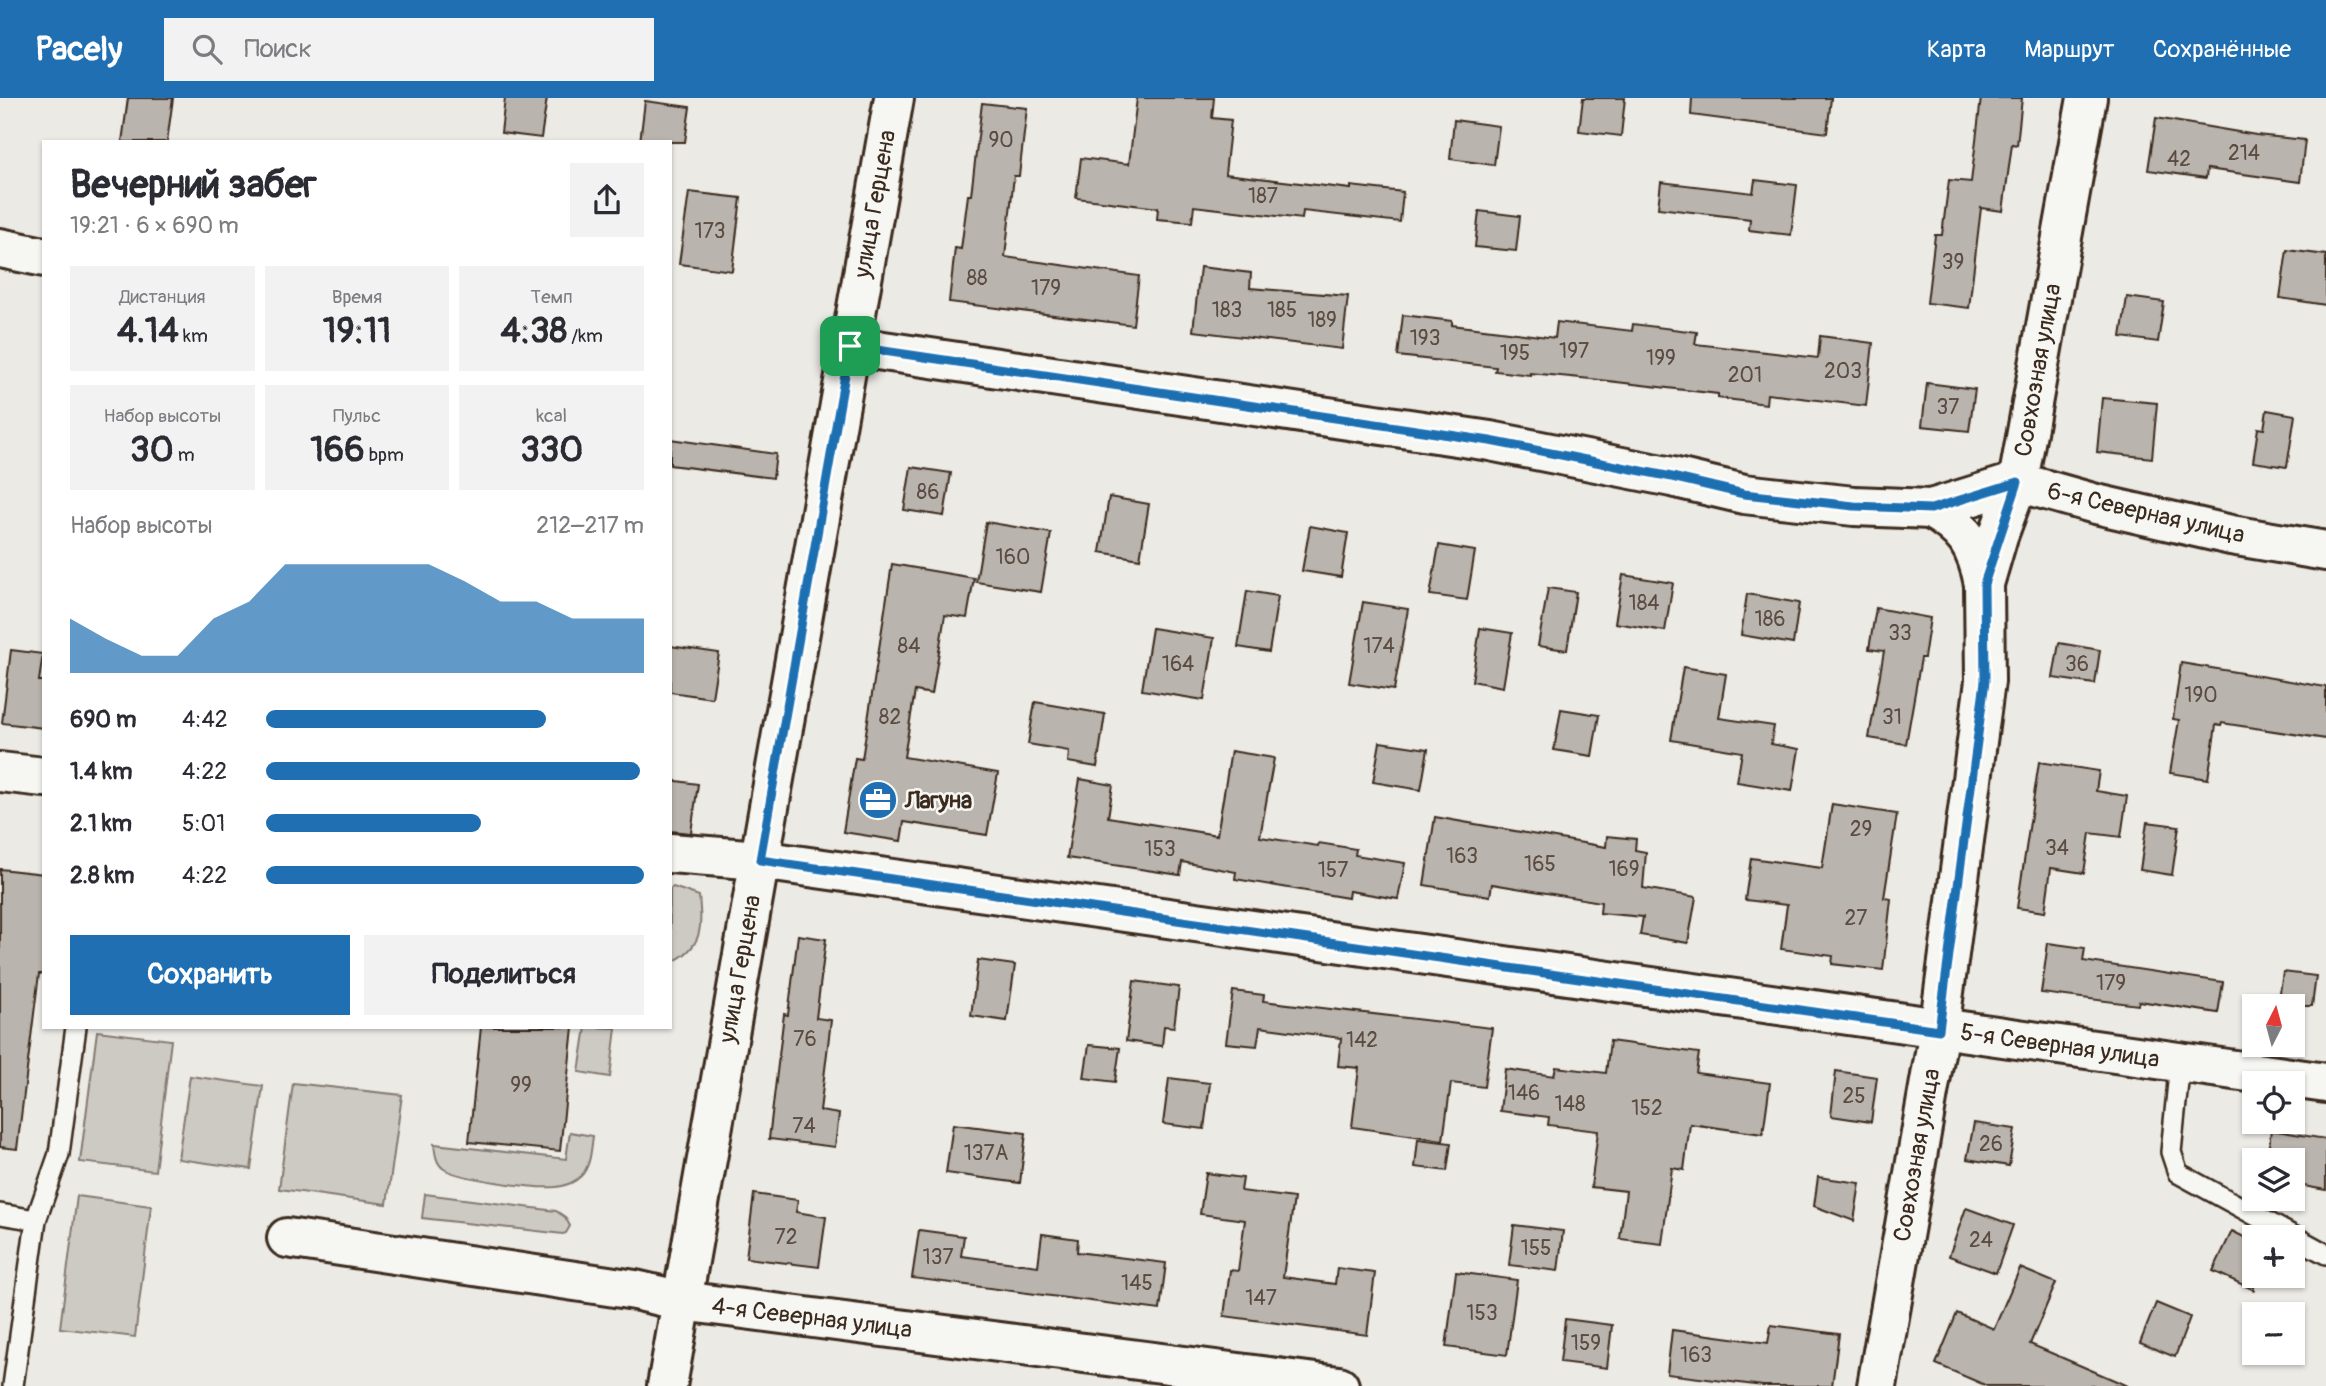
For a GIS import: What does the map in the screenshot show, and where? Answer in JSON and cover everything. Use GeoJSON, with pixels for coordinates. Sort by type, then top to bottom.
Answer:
{"type":"FeatureCollection","features":[{"type":"Feature","properties":{"kind":"street","name":"улица Герцена"},"geometry":{"type":"LineString","coordinates":[[667,1386],[894,98]]}},
{"type":"Feature","properties":{"kind":"street","name":"Совхозная улица"},"geometry":{"type":"LineString","coordinates":[[1877,1386],[1939,1030],[1985,681],[1984,584],[2018,482],[2087,98]]}},
{"type":"Feature","properties":{"kind":"street"},"geometry":{"type":"LineString","coordinates":[[0,248],[42,257]]}},
{"type":"Feature","properties":{"kind":"street","name":"6-я Северная улица"},"geometry":{"type":"LineString","coordinates":[[850,346],[1490,441],[1744,494],[1854,506],[1931,509],[2018,482],[2096,504],[2231,535],[2326,551]]}},
{"type":"Feature","properties":{"kind":"street"},"geometry":{"type":"LineString","coordinates":[[1931,509],[1952,522],[1968,539],[1979,560],[1984,584]]}},
{"type":"Feature","properties":{"kind":"street"},"geometry":{"type":"LineString","coordinates":[[0,772],[42,777]]}},
{"type":"Feature","properties":{"kind":"street","name":"5-я Северная улица"},"geometry":{"type":"LineString","coordinates":[[672,853],[760,860],[2326,1083]]}},
{"type":"Feature","properties":{"kind":"street","name":"4-я Северная улица"},"geometry":{"type":"LineString","coordinates":[[286,1238],[635,1290],[682,1301],[1339,1386]]}},
{"type":"Feature","properties":{"kind":"lane"},"geometry":{"type":"LineString","coordinates":[[13,1386],[36,1220],[59,1154],[76,1029]]}},
{"type":"Feature","properties":{"kind":"lane"},"geometry":{"type":"LineString","coordinates":[[2180,1062],[2171,1152],[2178,1173],[2326,1254]]}},
{"type":"Feature","properties":{"kind":"lane"},"geometry":{"type":"LineString","coordinates":[[0,1214],[36,1220]]}},
{"type":"Feature","properties":{"kind":"shaded area"},"geometry":{"type":"Polygon","coordinates":[[[672,888],[699,896],[700,927],[689,951],[672,962],[672,888]]]}},
{"type":"Feature","properties":{"kind":"shaded area"},"geometry":{"type":"Polygon","coordinates":[[[586,1029],[616,1029],[610,1077],[579,1072],[586,1029]]]}},
{"type":"Feature","properties":{"kind":"shaded area"},"geometry":{"type":"Polygon","coordinates":[[[97,1031],[171,1040],[155,1171],[80,1162],[97,1031]]]}},
{"type":"Feature","properties":{"kind":"shaded area"},"geometry":{"type":"Polygon","coordinates":[[[190,1076],[263,1086],[251,1169],[178,1159],[190,1076]]]}},
{"type":"Feature","properties":{"kind":"shaded area"},"geometry":{"type":"Polygon","coordinates":[[[293,1083],[402,1095],[387,1204],[279,1189],[293,1083]]]}},
{"type":"Feature","properties":{"kind":"shaded area"},"geometry":{"type":"Polygon","coordinates":[[[570,1132],[593,1136],[589,1162],[578,1178],[569,1184],[556,1187],[499,1182],[453,1173],[439,1164],[434,1144],[566,1159],[570,1132]]]}},
{"type":"Feature","properties":{"kind":"shaded area"},"geometry":{"type":"Polygon","coordinates":[[[425,1194],[556,1211],[565,1217],[570,1226],[563,1234],[422,1218],[425,1194]]]}},
{"type":"Feature","properties":{"kind":"shaded area"},"geometry":{"type":"Polygon","coordinates":[[[77,1196],[151,1206],[135,1337],[60,1328],[77,1196]]]}},
{"type":"Feature","properties":{"kind":"building"},"geometry":{"type":"Polygon","coordinates":[[[128,98],[173,98],[167,140],[122,140],[128,98]]]}},
{"type":"Feature","properties":{"kind":"building"},"geometry":{"type":"Polygon","coordinates":[[[505,98],[547,98],[541,138],[501,133],[505,98]]]}},
{"type":"Feature","properties":{"kind":"building"},"geometry":{"type":"Polygon","coordinates":[[[1137,98],[1214,98],[1212,118],[1231,120],[1225,174],[1351,189],[1351,186],[1403,192],[1400,222],[1303,211],[1302,219],[1194,206],[1192,222],[1157,219],[1158,208],[1076,198],[1081,158],[1129,164],[1137,98]]]}},
{"type":"Feature","properties":{"kind":"building"},"geometry":{"type":"Polygon","coordinates":[[[1583,98],[1625,98],[1621,136],[1579,131],[1583,98]]]}},
{"type":"Feature","properties":{"kind":"building"},"geometry":{"type":"Polygon","coordinates":[[[1692,98],[1831,98],[1827,133],[1691,115],[1692,98]]]}},
{"type":"Feature","properties":{"kind":"building"},"geometry":{"type":"Polygon","coordinates":[[[1981,98],[2022,98],[2017,145],[2012,144],[2003,211],[1981,208],[1969,308],[1927,303],[1935,235],[1942,235],[1949,180],[1971,182],[1981,98]]]}},
{"type":"Feature","properties":{"kind":"building"},"geometry":{"type":"Polygon","coordinates":[[[645,101],[690,107],[685,142],[640,140],[645,101]]]}},
{"type":"Feature","properties":{"kind":"building"},"geometry":{"type":"Polygon","coordinates":[[[982,103],[1027,108],[1019,176],[1014,176],[1005,257],[1139,276],[1133,325],[949,302],[955,248],[961,249],[968,195],[971,195],[982,103]]]}},
{"type":"Feature","properties":{"kind":"building"},"geometry":{"type":"Polygon","coordinates":[[[2156,118],[2256,135],[2305,140],[2300,182],[2207,169],[2206,178],[2148,170],[2156,118]]]}},
{"type":"Feature","properties":{"kind":"building"},"geometry":{"type":"Polygon","coordinates":[[[1454,120],[1499,126],[1494,165],[1450,159],[1454,120]]]}},
{"type":"Feature","properties":{"kind":"building"},"geometry":{"type":"Polygon","coordinates":[[[1755,180],[1797,185],[1791,235],[1749,230],[1750,219],[1658,208],[1661,182],[1753,193],[1755,180]]]}},
{"type":"Feature","properties":{"kind":"building"},"geometry":{"type":"Polygon","coordinates":[[[689,192],[741,198],[732,271],[679,264],[689,192]]]}},
{"type":"Feature","properties":{"kind":"building"},"geometry":{"type":"Polygon","coordinates":[[[1479,211],[1520,216],[1516,251],[1475,247],[1479,211]]]}},
{"type":"Feature","properties":{"kind":"building"},"geometry":{"type":"Polygon","coordinates":[[[2287,250],[2326,255],[2326,305],[2280,298],[2287,250]]]}},
{"type":"Feature","properties":{"kind":"building"},"geometry":{"type":"Polygon","coordinates":[[[1200,267],[1251,273],[1250,288],[1348,296],[1342,349],[1193,331],[1200,267]]]}},
{"type":"Feature","properties":{"kind":"building"},"geometry":{"type":"Polygon","coordinates":[[[2127,297],[2164,302],[2158,342],[2121,337],[2127,297]]]}},
{"type":"Feature","properties":{"kind":"building"},"geometry":{"type":"Polygon","coordinates":[[[1403,315],[1452,321],[1452,325],[1555,338],[1557,322],[1632,331],[1633,324],[1697,332],[1695,344],[1818,358],[1820,336],[1873,343],[1866,406],[1767,394],[1766,404],[1718,398],[1718,394],[1495,371],[1496,367],[1398,356],[1403,315]]]}},
{"type":"Feature","properties":{"kind":"building"},"geometry":{"type":"Polygon","coordinates":[[[1927,383],[1975,389],[1969,431],[1922,426],[1927,383]]]}},
{"type":"Feature","properties":{"kind":"building"},"geometry":{"type":"Polygon","coordinates":[[[2102,398],[2157,403],[2152,458],[2097,452],[2102,398]]]}},
{"type":"Feature","properties":{"kind":"building"},"geometry":{"type":"Polygon","coordinates":[[[2267,410],[2295,415],[2287,467],[2253,462],[2258,428],[2264,429],[2267,410]]]}},
{"type":"Feature","properties":{"kind":"building"},"geometry":{"type":"Polygon","coordinates":[[[672,439],[776,454],[773,478],[672,465],[672,439]]]}},
{"type":"Feature","properties":{"kind":"building"},"geometry":{"type":"Polygon","coordinates":[[[911,467],[951,473],[944,516],[904,510],[911,467]]]}},
{"type":"Feature","properties":{"kind":"building"},"geometry":{"type":"Polygon","coordinates":[[[1109,497],[1149,504],[1140,559],[1100,552],[1109,497]]]}},
{"type":"Feature","properties":{"kind":"building"},"geometry":{"type":"Polygon","coordinates":[[[986,522],[1051,533],[1041,592],[976,582],[986,522]]]}},
{"type":"Feature","properties":{"kind":"building"},"geometry":{"type":"Polygon","coordinates":[[[1310,526],[1348,533],[1341,577],[1302,571],[1310,526]]]}},
{"type":"Feature","properties":{"kind":"building"},"geometry":{"type":"Polygon","coordinates":[[[1439,545],[1475,551],[1467,600],[1430,595],[1439,545]]]}},
{"type":"Feature","properties":{"kind":"building"},"geometry":{"type":"Polygon","coordinates":[[[892,564],[974,578],[967,618],[945,615],[932,694],[915,691],[904,757],[998,773],[987,835],[904,822],[901,841],[843,832],[855,758],[862,759],[892,564]]]}},
{"type":"Feature","properties":{"kind":"building"},"geometry":{"type":"Polygon","coordinates":[[[1623,575],[1673,583],[1665,631],[1615,623],[1623,575]]]}},
{"type":"Feature","properties":{"kind":"building"},"geometry":{"type":"Polygon","coordinates":[[[1548,588],[1576,592],[1567,650],[1538,646],[1548,588]]]}},
{"type":"Feature","properties":{"kind":"building"},"geometry":{"type":"Polygon","coordinates":[[[1247,591],[1278,596],[1269,652],[1238,647],[1247,591]]]}},
{"type":"Feature","properties":{"kind":"building"},"geometry":{"type":"Polygon","coordinates":[[[1747,594],[1799,603],[1793,644],[1741,635],[1747,594]]]}},
{"type":"Feature","properties":{"kind":"building"},"geometry":{"type":"Polygon","coordinates":[[[1363,602],[1408,609],[1394,690],[1349,683],[1363,602]]]}},
{"type":"Feature","properties":{"kind":"building"},"geometry":{"type":"Polygon","coordinates":[[[1876,608],[1930,618],[1906,744],[1869,738],[1884,651],[1869,649],[1876,608]]]}},
{"type":"Feature","properties":{"kind":"building"},"geometry":{"type":"Polygon","coordinates":[[[1152,628],[1214,638],[1204,700],[1142,690],[1152,628]]]}},
{"type":"Feature","properties":{"kind":"building"},"geometry":{"type":"Polygon","coordinates":[[[1480,628],[1512,633],[1503,687],[1472,681],[1480,628]]]}},
{"type":"Feature","properties":{"kind":"building"},"geometry":{"type":"Polygon","coordinates":[[[2059,643],[2100,650],[2095,684],[2053,678],[2059,643]]]}},
{"type":"Feature","properties":{"kind":"building"},"geometry":{"type":"Polygon","coordinates":[[[672,646],[719,653],[712,698],[672,692],[672,646]]]}},
{"type":"Feature","properties":{"kind":"building"},"geometry":{"type":"Polygon","coordinates":[[[11,650],[42,654],[39,681],[42,681],[42,728],[2,723],[11,650]]]}},
{"type":"Feature","properties":{"kind":"building"},"geometry":{"type":"Polygon","coordinates":[[[2181,663],[2326,687],[2326,739],[2222,723],[2221,726],[2216,725],[2208,779],[2170,773],[2179,720],[2173,719],[2181,663]]]}},
{"type":"Feature","properties":{"kind":"building"},"geometry":{"type":"Polygon","coordinates":[[[1683,667],[1726,674],[1719,718],[1774,726],[1771,744],[1799,749],[1792,791],[1737,782],[1742,752],[1671,740],[1683,667]]]}},
{"type":"Feature","properties":{"kind":"building"},"geometry":{"type":"Polygon","coordinates":[[[1035,702],[1105,714],[1097,767],[1068,762],[1069,751],[1028,744],[1035,702]]]}},
{"type":"Feature","properties":{"kind":"building"},"geometry":{"type":"Polygon","coordinates":[[[1561,709],[1599,715],[1592,756],[1554,750],[1561,709]]]}},
{"type":"Feature","properties":{"kind":"building"},"geometry":{"type":"Polygon","coordinates":[[[1380,742],[1428,749],[1421,790],[1373,782],[1380,742]]]}},
{"type":"Feature","properties":{"kind":"building"},"geometry":{"type":"Polygon","coordinates":[[[1231,751],[1274,758],[1260,837],[1356,849],[1355,855],[1405,863],[1398,899],[1349,891],[1348,898],[1235,879],[1236,872],[1182,862],[1180,875],[1067,858],[1080,779],[1113,785],[1108,817],[1217,835],[1231,751]]]}},
{"type":"Feature","properties":{"kind":"building"},"geometry":{"type":"Polygon","coordinates":[[[2039,762],[2099,771],[2096,791],[2127,796],[2121,837],[2090,833],[2084,873],[2051,868],[2045,912],[2017,908],[2039,762]]]}},
{"type":"Feature","properties":{"kind":"building"},"geometry":{"type":"Polygon","coordinates":[[[672,780],[698,784],[691,833],[672,831],[672,780]]]}},
{"type":"Feature","properties":{"kind":"building"},"geometry":{"type":"Polygon","coordinates":[[[1832,804],[1897,814],[1884,898],[1891,899],[1883,970],[1832,964],[1833,956],[1781,949],[1787,905],[1745,900],[1751,858],[1822,868],[1832,804]]]}},
{"type":"Feature","properties":{"kind":"building"},"geometry":{"type":"Polygon","coordinates":[[[1435,817],[1606,847],[1607,836],[1636,839],[1635,850],[1646,852],[1643,888],[1696,897],[1688,943],[1640,935],[1643,917],[1600,913],[1601,902],[1492,884],[1490,896],[1424,885],[1435,817]]]}},
{"type":"Feature","properties":{"kind":"building"},"geometry":{"type":"Polygon","coordinates":[[[2147,822],[2179,826],[2172,875],[2140,870],[2147,822]]]}},
{"type":"Feature","properties":{"kind":"building"},"geometry":{"type":"Polygon","coordinates":[[[0,869],[42,874],[42,974],[39,974],[17,1149],[0,1147],[0,869]]]}},
{"type":"Feature","properties":{"kind":"building"},"geometry":{"type":"Polygon","coordinates":[[[798,935],[826,939],[816,1018],[831,1020],[820,1111],[839,1114],[835,1147],[769,1139],[784,1014],[788,1015],[798,935]]]}},
{"type":"Feature","properties":{"kind":"building"},"geometry":{"type":"Polygon","coordinates":[[[2048,943],[2085,948],[2083,961],[2223,982],[2218,1013],[2139,1001],[2138,1005],[2041,993],[2048,943]]]}},
{"type":"Feature","properties":{"kind":"building"},"geometry":{"type":"Polygon","coordinates":[[[978,960],[1015,965],[1007,1021],[971,1016],[978,960]]]}},
{"type":"Feature","properties":{"kind":"building"},"geometry":{"type":"Polygon","coordinates":[[[2283,972],[2316,976],[2312,1006],[2305,1006],[2305,994],[2280,994],[2283,972]]]}},
{"type":"Feature","properties":{"kind":"building"},"geometry":{"type":"Polygon","coordinates":[[[1134,981],[1179,987],[1174,1027],[1164,1026],[1162,1046],[1126,1041],[1134,981]]]}},
{"type":"Feature","properties":{"kind":"building"},"geometry":{"type":"Polygon","coordinates":[[[1233,991],[1264,995],[1263,1001],[1492,1028],[1484,1087],[1451,1083],[1443,1140],[1352,1127],[1359,1068],[1338,1066],[1341,1038],[1260,1027],[1257,1046],[1226,1043],[1233,991]]]}},
{"type":"Feature","properties":{"kind":"building"},"geometry":{"type":"Polygon","coordinates":[[[481,1029],[573,1029],[560,1151],[469,1142],[481,1029]]]}},
{"type":"Feature","properties":{"kind":"building"},"geometry":{"type":"Polygon","coordinates":[[[1610,1041],[1699,1053],[1696,1073],[1770,1083],[1763,1134],[1690,1124],[1684,1170],[1672,1168],[1662,1244],[1620,1239],[1626,1191],[1591,1187],[1598,1131],[1548,1125],[1549,1117],[1500,1111],[1505,1069],[1554,1076],[1556,1067],[1606,1073],[1610,1041]]]}},
{"type":"Feature","properties":{"kind":"building"},"geometry":{"type":"Polygon","coordinates":[[[1089,1045],[1120,1048],[1115,1082],[1084,1078],[1089,1045]]]}},
{"type":"Feature","properties":{"kind":"building"},"geometry":{"type":"Polygon","coordinates":[[[1836,1071],[1877,1077],[1871,1122],[1831,1116],[1836,1071]]]}},
{"type":"Feature","properties":{"kind":"building"},"geometry":{"type":"Polygon","coordinates":[[[1169,1078],[1210,1083],[1204,1129],[1163,1124],[1169,1078]]]}},
{"type":"Feature","properties":{"kind":"building"},"geometry":{"type":"Polygon","coordinates":[[[1974,1123],[2015,1129],[2009,1166],[1967,1159],[1974,1123]]]}},
{"type":"Feature","properties":{"kind":"building"},"geometry":{"type":"Polygon","coordinates":[[[953,1124],[1026,1133],[1020,1183],[946,1173],[953,1124]]]}},
{"type":"Feature","properties":{"kind":"building"},"geometry":{"type":"Polygon","coordinates":[[[2270,1134],[2295,1134],[2326,1139],[2326,1190],[2305,1186],[2305,1148],[2269,1148],[2270,1134]]]}},
{"type":"Feature","properties":{"kind":"building"},"geometry":{"type":"Polygon","coordinates":[[[1418,1139],[1451,1143],[1447,1171],[1415,1167],[1418,1139]]]}},
{"type":"Feature","properties":{"kind":"building"},"geometry":{"type":"Polygon","coordinates":[[[1206,1173],[1243,1178],[1241,1191],[1294,1198],[1283,1277],[1335,1284],[1337,1268],[1375,1273],[1367,1335],[1224,1316],[1230,1270],[1238,1271],[1245,1220],[1200,1214],[1206,1173]]]}},
{"type":"Feature","properties":{"kind":"building"},"geometry":{"type":"Polygon","coordinates":[[[1818,1177],[1860,1183],[1854,1221],[1814,1206],[1818,1177]]]}},
{"type":"Feature","properties":{"kind":"building"},"geometry":{"type":"Polygon","coordinates":[[[754,1194],[798,1200],[796,1212],[826,1217],[819,1267],[746,1258],[754,1194]]]}},
{"type":"Feature","properties":{"kind":"building"},"geometry":{"type":"Polygon","coordinates":[[[1966,1208],[2013,1225],[1996,1273],[1949,1256],[1966,1208]]]}},
{"type":"Feature","properties":{"kind":"building"},"geometry":{"type":"Polygon","coordinates":[[[1514,1225],[1563,1231],[1558,1271],[1509,1265],[1514,1225]]]}},
{"type":"Feature","properties":{"kind":"building"},"geometry":{"type":"Polygon","coordinates":[[[919,1230],[964,1236],[961,1256],[1038,1266],[1042,1234],[1078,1239],[1077,1252],[1166,1263],[1160,1310],[912,1278],[919,1230]]]}},
{"type":"Feature","properties":{"kind":"building"},"geometry":{"type":"Polygon","coordinates":[[[2232,1231],[2242,1236],[2242,1284],[2213,1271],[2232,1231]]]}},
{"type":"Feature","properties":{"kind":"building"},"geometry":{"type":"Polygon","coordinates":[[[2020,1268],[2056,1283],[2030,1344],[2128,1386],[1987,1386],[1936,1364],[1957,1313],[1994,1329],[2020,1268]]]}},
{"type":"Feature","properties":{"kind":"building"},"geometry":{"type":"Polygon","coordinates":[[[1456,1272],[1517,1280],[1507,1355],[1446,1347],[1456,1272]]]}},
{"type":"Feature","properties":{"kind":"building"},"geometry":{"type":"Polygon","coordinates":[[[2156,1303],[2190,1317],[2175,1357],[2140,1343],[2156,1303]]]}},
{"type":"Feature","properties":{"kind":"building"},"geometry":{"type":"Polygon","coordinates":[[[1565,1319],[1612,1325],[1607,1368],[1560,1362],[1565,1319]]]}},
{"type":"Feature","properties":{"kind":"building"},"geometry":{"type":"Polygon","coordinates":[[[1771,1325],[1839,1334],[1832,1386],[1763,1386],[1667,1374],[1672,1330],[1768,1343],[1771,1325]]]}},
{"type":"Feature","properties":{"kind":"place","name":"Лагуна"},"geometry":{"type":"Point","coordinates":[878,800]}},
{"type":"Feature","properties":{"kind":"route"},"geometry":{"type":"LineString","coordinates":[[850,346],[1490,441],[1744,494],[1854,506],[1931,509],[2018,482],[1984,584],[1985,681],[1939,1030],[760,860],[850,346]]}}]}
